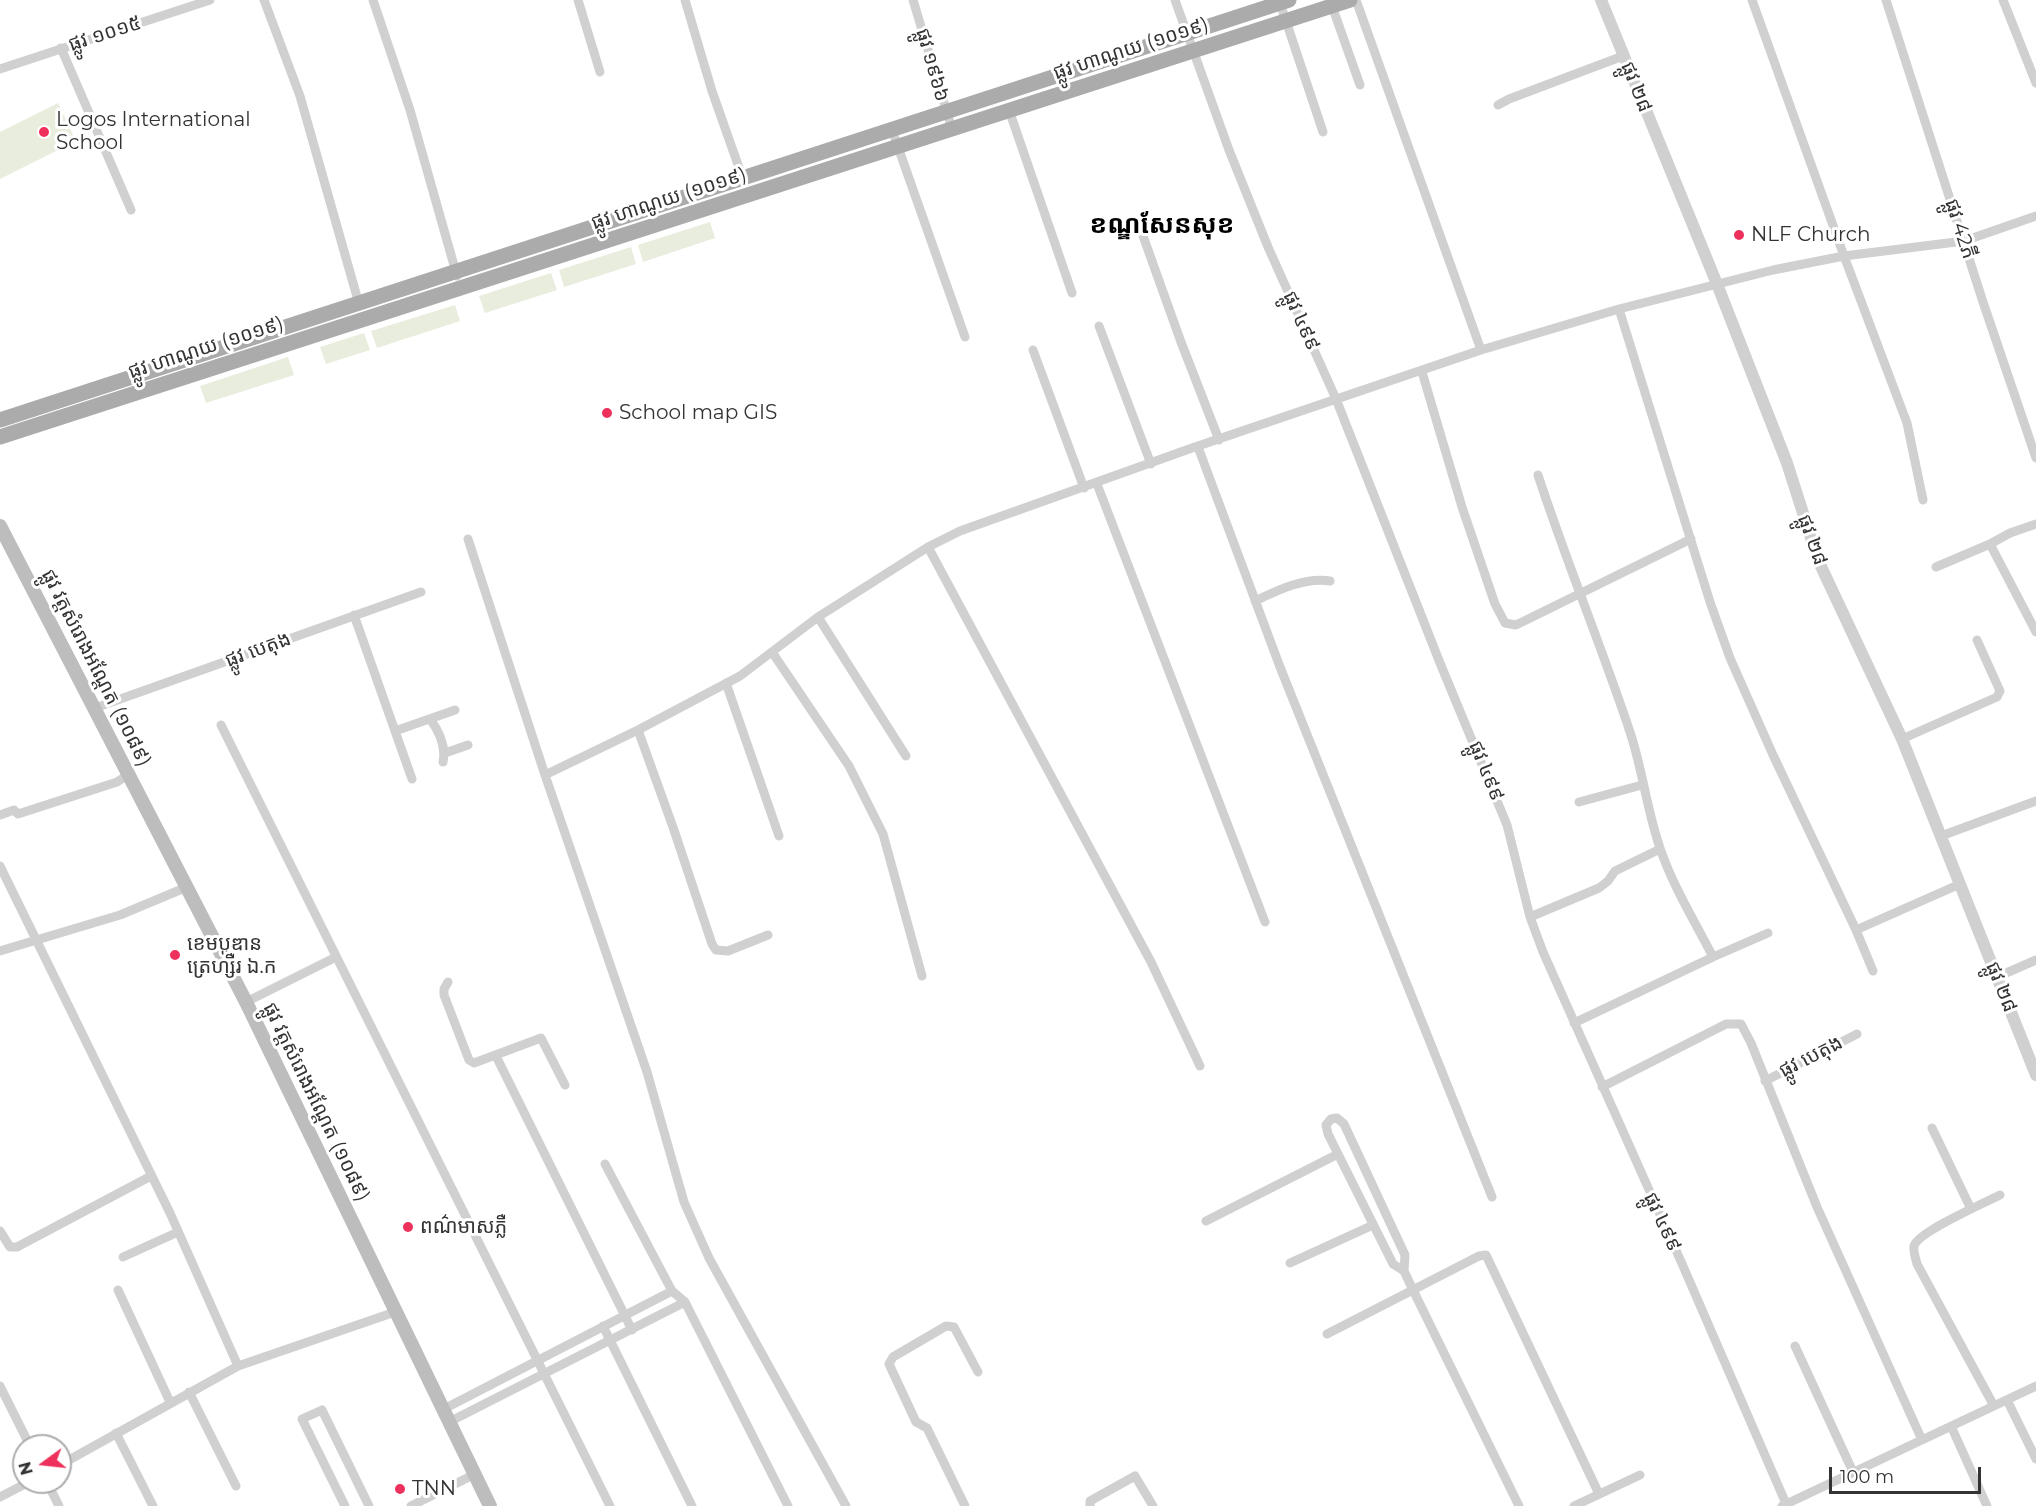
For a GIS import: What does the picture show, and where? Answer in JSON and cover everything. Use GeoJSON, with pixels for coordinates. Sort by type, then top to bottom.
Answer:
{"type":"FeatureCollection","features":[{"type":"Feature","properties":{"kind":"main road","name":"ផ្លូវ ហាណូយ (១០១៩)"},"geometry":{"type":"LineString","coordinates":[[0,437],[1350,0]]}},
{"type":"Feature","properties":{"kind":"main road","name":"ផ្លូវ ហាណូយ (១០១៩)"},"geometry":{"type":"LineString","coordinates":[[0,420],[1287,1]]}},
{"type":"Feature","properties":{"kind":"main road","name":"ផ្លូវ វត្តសំរោងអណ្ដែត (១០៨៩)"},"geometry":{"type":"LineString","coordinates":[[0,526],[246,1002],[490,1506]]}},
{"type":"Feature","properties":{"kind":"street","name":"ផ្លូវ ១០១៥"},"geometry":{"type":"LineString","coordinates":[[0,69],[210,0]]}},
{"type":"Feature","properties":{"kind":"street"},"geometry":{"type":"LineString","coordinates":[[264,0],[300,96],[359,304]]}},
{"type":"Feature","properties":{"kind":"street"},"geometry":{"type":"LineString","coordinates":[[373,0],[410,110],[455,272],[462,287]]}},
{"type":"Feature","properties":{"kind":"street"},"geometry":{"type":"LineString","coordinates":[[578,0],[600,72]]}},
{"type":"Feature","properties":{"kind":"street"},"geometry":{"type":"LineString","coordinates":[[685,0],[712,91],[743,179]]}},
{"type":"Feature","properties":{"kind":"street","name":"ផ្លូវ ១៩៦៦"},"geometry":{"type":"LineString","coordinates":[[913,0],[952,129]]}},
{"type":"Feature","properties":{"kind":"street","name":"ផ្លូវ ៤៩៩"},"geometry":{"type":"LineString","coordinates":[[1175,0],[1229,150],[1268,247],[1336,399],[1440,663],[1507,825],[1530,917],[1543,952],[1785,1505]]}},
{"type":"Feature","properties":{"kind":"street"},"geometry":{"type":"LineString","coordinates":[[1356,0],[1481,350]]}},
{"type":"Feature","properties":{"kind":"street","name":"ផ្លូវ ២៨"},"geometry":{"type":"LineString","coordinates":[[1601,0],[1717,284],[1787,464],[1818,560],[1902,739],[2036,1075]]}},
{"type":"Feature","properties":{"kind":"street"},"geometry":{"type":"LineString","coordinates":[[1752,0],[1907,423],[1923,500]]}},
{"type":"Feature","properties":{"kind":"street","name":"ផ្លូវ 42ភី"},"geometry":{"type":"LineString","coordinates":[[1886,0],[2036,458]]}},
{"type":"Feature","properties":{"kind":"street"},"geometry":{"type":"LineString","coordinates":[[2003,0],[2036,83]]}},
{"type":"Feature","properties":{"kind":"street"},"geometry":{"type":"LineString","coordinates":[[1287,1],[1323,132]]}},
{"type":"Feature","properties":{"kind":"street"},"geometry":{"type":"LineString","coordinates":[[1287,1],[1292,19]]}},
{"type":"Feature","properties":{"kind":"street"},"geometry":{"type":"LineString","coordinates":[[1332,6],[1360,86]]}},
{"type":"Feature","properties":{"kind":"street"},"geometry":{"type":"LineString","coordinates":[[61,48],[131,210]]}},
{"type":"Feature","properties":{"kind":"street"},"geometry":{"type":"LineString","coordinates":[[1498,105],[1623,56]]}},
{"type":"Feature","properties":{"kind":"street"},"geometry":{"type":"LineString","coordinates":[[1009,110],[1071,293]]}},
{"type":"Feature","properties":{"kind":"street"},"geometry":{"type":"LineString","coordinates":[[892,130],[965,337]]}},
{"type":"Feature","properties":{"kind":"street"},"geometry":{"type":"LineString","coordinates":[[545,775],[638,730],[740,676],[818,617],[928,547],[960,531],[1481,350],[1619,309],[1773,270],[1844,256],[1964,241],[2036,216]]}},
{"type":"Feature","properties":{"kind":"street"},"geometry":{"type":"LineString","coordinates":[[1138,222],[1219,440]]}},
{"type":"Feature","properties":{"kind":"street"},"geometry":{"type":"LineString","coordinates":[[1619,309],[1710,602],[1730,658],[1873,971]]}},
{"type":"Feature","properties":{"kind":"street"},"geometry":{"type":"LineString","coordinates":[[1099,326],[1151,464]]}},
{"type":"Feature","properties":{"kind":"street"},"geometry":{"type":"LineString","coordinates":[[1032,350],[1084,488]]}},
{"type":"Feature","properties":{"kind":"street"},"geometry":{"type":"LineString","coordinates":[[1422,372],[1462,507],[1495,604],[1505,623],[1516,625],[1691,539]]}},
{"type":"Feature","properties":{"kind":"street"},"geometry":{"type":"LineString","coordinates":[[1198,447],[1339,816],[1492,1197]]}},
{"type":"Feature","properties":{"kind":"street"},"geometry":{"type":"LineString","coordinates":[[1538,475],[1631,734],[1642,785],[1660,849],[1674,882],[1713,957]]}},
{"type":"Feature","properties":{"kind":"street"},"geometry":{"type":"LineString","coordinates":[[1097,484],[1265,922]]}},
{"type":"Feature","properties":{"kind":"street"},"geometry":{"type":"LineString","coordinates":[[1936,567],[2010,533],[2036,524]]}},
{"type":"Feature","properties":{"kind":"street"},"geometry":{"type":"LineString","coordinates":[[468,539],[545,775],[647,1072],[684,1202],[709,1258],[846,1506]]}},
{"type":"Feature","properties":{"kind":"street"},"geometry":{"type":"LineString","coordinates":[[1990,544],[2036,632]]}},
{"type":"Feature","properties":{"kind":"street"},"geometry":{"type":"LineString","coordinates":[[928,547],[1151,962],[1200,1066]]}},
{"type":"Feature","properties":{"kind":"street"},"geometry":{"type":"LineString","coordinates":[[1255,601],[1275,591],[1307,581],[1319,579],[1330,581]]}},
{"type":"Feature","properties":{"kind":"street","name":"ផ្លូវ បេតុង"},"geometry":{"type":"LineString","coordinates":[[95,708],[421,592]]}},
{"type":"Feature","properties":{"kind":"street"},"geometry":{"type":"LineString","coordinates":[[354,615],[412,779]]}},
{"type":"Feature","properties":{"kind":"street"},"geometry":{"type":"LineString","coordinates":[[818,617],[906,756]]}},
{"type":"Feature","properties":{"kind":"street"},"geometry":{"type":"LineString","coordinates":[[1902,739],[1997,697],[2000,691],[1977,640]]}},
{"type":"Feature","properties":{"kind":"street"},"geometry":{"type":"LineString","coordinates":[[772,652],[849,766],[883,834],[922,976]]}},
{"type":"Feature","properties":{"kind":"street"},"geometry":{"type":"LineString","coordinates":[[726,683],[779,836]]}},
{"type":"Feature","properties":{"kind":"street"},"geometry":{"type":"LineString","coordinates":[[395,731],[455,710]]}},
{"type":"Feature","properties":{"kind":"street"},"geometry":{"type":"LineString","coordinates":[[430,719],[435,726],[444,757],[468,746]]}},
{"type":"Feature","properties":{"kind":"street"},"geometry":{"type":"LineString","coordinates":[[221,725],[610,1506]]}},
{"type":"Feature","properties":{"kind":"street"},"geometry":{"type":"LineString","coordinates":[[638,730],[712,944],[716,950],[728,951],[768,935]]}},
{"type":"Feature","properties":{"kind":"street"},"geometry":{"type":"LineString","coordinates":[[0,815],[14,810],[18,814],[117,782],[129,774]]}},
{"type":"Feature","properties":{"kind":"street"},"geometry":{"type":"LineString","coordinates":[[1578,802],[1642,785]]}},
{"type":"Feature","properties":{"kind":"street"},"geometry":{"type":"LineString","coordinates":[[1941,836],[2036,801]]}},
{"type":"Feature","properties":{"kind":"street"},"geometry":{"type":"LineString","coordinates":[[1530,917],[1599,888],[1615,871],[1660,849]]}},
{"type":"Feature","properties":{"kind":"street"},"geometry":{"type":"LineString","coordinates":[[0,866],[178,1232],[238,1366]]}},
{"type":"Feature","properties":{"kind":"street"},"geometry":{"type":"LineString","coordinates":[[1856,930],[1960,884]]}},
{"type":"Feature","properties":{"kind":"street"},"geometry":{"type":"LineString","coordinates":[[0,951],[120,915],[187,887]]}},
{"type":"Feature","properties":{"kind":"street"},"geometry":{"type":"LineString","coordinates":[[1574,1023],[1768,933]]}},
{"type":"Feature","properties":{"kind":"street"},"geometry":{"type":"LineString","coordinates":[[246,1002],[336,957]]}},
{"type":"Feature","properties":{"kind":"street"},"geometry":{"type":"LineString","coordinates":[[1997,977],[2036,960]]}},
{"type":"Feature","properties":{"kind":"street"},"geometry":{"type":"LineString","coordinates":[[448,981],[444,995],[469,1060],[474,1064],[541,1038],[565,1085]]}},
{"type":"Feature","properties":{"kind":"street"},"geometry":{"type":"LineString","coordinates":[[1602,1087],[1726,1024],[1741,1024],[1751,1043],[1817,1207],[1922,1440]]}},
{"type":"Feature","properties":{"kind":"street","name":"ផ្លូវ បេតុង"},"geometry":{"type":"LineString","coordinates":[[1765,1081],[1857,1034]]}},
{"type":"Feature","properties":{"kind":"street"},"geometry":{"type":"LineString","coordinates":[[496,1056],[632,1330]]}},
{"type":"Feature","properties":{"kind":"street"},"geometry":{"type":"LineString","coordinates":[[1404,1270],[1393,1264],[1338,1154],[1326,1125],[1331,1119],[1337,1118],[1344,1124],[1405,1255],[1404,1270],[1413,1290],[1519,1506]]}},
{"type":"Feature","properties":{"kind":"street"},"geometry":{"type":"LineString","coordinates":[[1932,1128],[1971,1209]]}},
{"type":"Feature","properties":{"kind":"street"},"geometry":{"type":"LineString","coordinates":[[1206,1221],[1338,1154]]}},
{"type":"Feature","properties":{"kind":"street"},"geometry":{"type":"LineString","coordinates":[[605,1164],[672,1291],[685,1302],[788,1506]]}},
{"type":"Feature","properties":{"kind":"street"},"geometry":{"type":"LineString","coordinates":[[0,1232],[10,1248],[17,1247],[151,1176]]}},
{"type":"Feature","properties":{"kind":"street"},"geometry":{"type":"LineString","coordinates":[[1994,1406],[1917,1264],[1914,1250],[1915,1243],[1920,1238],[2000,1195]]}},
{"type":"Feature","properties":{"kind":"street"},"geometry":{"type":"LineString","coordinates":[[1290,1263],[1373,1225]]}},
{"type":"Feature","properties":{"kind":"street"},"geometry":{"type":"LineString","coordinates":[[123,1257],[178,1232]]}},
{"type":"Feature","properties":{"kind":"street"},"geometry":{"type":"LineString","coordinates":[[1327,1334],[1479,1256],[1486,1256],[1599,1494]]}},
{"type":"Feature","properties":{"kind":"street"},"geometry":{"type":"LineString","coordinates":[[118,1290],[170,1402]]}},
{"type":"Feature","properties":{"kind":"street"},"geometry":{"type":"LineString","coordinates":[[446,1416],[537,1360],[672,1291]]}},
{"type":"Feature","properties":{"kind":"street"},"geometry":{"type":"LineString","coordinates":[[446,1416],[544,1374],[685,1302]]}},
{"type":"Feature","properties":{"kind":"street"},"geometry":{"type":"LineString","coordinates":[[72,1458],[238,1366],[395,1312]]}},
{"type":"Feature","properties":{"kind":"street"},"geometry":{"type":"LineString","coordinates":[[603,1326],[692,1506]]}},
{"type":"Feature","properties":{"kind":"street"},"geometry":{"type":"LineString","coordinates":[[965,1506],[927,1428],[916,1422],[890,1364],[893,1357],[946,1326],[954,1327],[978,1372]]}},
{"type":"Feature","properties":{"kind":"street"},"geometry":{"type":"LineString","coordinates":[[1796,1346],[1853,1472]]}},
{"type":"Feature","properties":{"kind":"street"},"geometry":{"type":"LineString","coordinates":[[0,1386],[24,1434]]}},
{"type":"Feature","properties":{"kind":"street"},"geometry":{"type":"LineString","coordinates":[[1785,1505],[2036,1386]]}},
{"type":"Feature","properties":{"kind":"street"},"geometry":{"type":"LineString","coordinates":[[189,1392],[236,1486]]}},
{"type":"Feature","properties":{"kind":"street"},"geometry":{"type":"LineString","coordinates":[[2007,1400],[2036,1459]]}},
{"type":"Feature","properties":{"kind":"street"},"geometry":{"type":"LineString","coordinates":[[345,1506],[302,1419],[322,1410],[369,1506]]}},
{"type":"Feature","properties":{"kind":"street"},"geometry":{"type":"LineString","coordinates":[[1951,1426],[1987,1506]]}},
{"type":"Feature","properties":{"kind":"street"},"geometry":{"type":"LineString","coordinates":[[116,1433],[153,1506]]}},
{"type":"Feature","properties":{"kind":"street"},"geometry":{"type":"LineString","coordinates":[[411,1506],[475,1474]]}},
{"type":"Feature","properties":{"kind":"street"},"geometry":{"type":"LineString","coordinates":[[1574,1506],[1640,1475]]}},
{"type":"Feature","properties":{"kind":"street"},"geometry":{"type":"LineString","coordinates":[[1090,1506],[1090,1500],[1136,1476],[1153,1506]]}},
{"type":"Feature","properties":{"kind":"shaded area"},"geometry":{"type":"Polygon","coordinates":[[[58,103],[76,141],[0,179],[0,132],[58,103]]]}},
{"type":"Feature","properties":{"kind":"shaded area"},"geometry":{"type":"Polygon","coordinates":[[[710,222],[715,238],[643,262],[638,245],[710,222]]]}},
{"type":"Feature","properties":{"kind":"shaded area"},"geometry":{"type":"Polygon","coordinates":[[[631,247],[636,264],[564,287],[559,270],[631,247]]]}},
{"type":"Feature","properties":{"kind":"shaded area"},"geometry":{"type":"Polygon","coordinates":[[[551,273],[557,290],[485,313],[479,296],[551,273]]]}},
{"type":"Feature","properties":{"kind":"shaded area"},"geometry":{"type":"Polygon","coordinates":[[[455,305],[460,321],[377,348],[371,331],[455,305]]]}},
{"type":"Feature","properties":{"kind":"shaded area"},"geometry":{"type":"Polygon","coordinates":[[[364,333],[370,350],[326,364],[320,347],[364,333]]]}},
{"type":"Feature","properties":{"kind":"shaded area"},"geometry":{"type":"Polygon","coordinates":[[[288,357],[294,375],[206,403],[200,386],[288,357]]]}},
{"type":"Feature","properties":{"kind":"place","name":"Logos International School"},"geometry":{"type":"Point","coordinates":[44,132]}},
{"type":"Feature","properties":{"kind":"place","name":"NLF Church"},"geometry":{"type":"Point","coordinates":[1739,235]}},
{"type":"Feature","properties":{"kind":"place","name":"School map GIS"},"geometry":{"type":"Point","coordinates":[607,413]}},
{"type":"Feature","properties":{"kind":"place","name":"ខេមបូឌាន ត្រេហ្សឺរ ឯ.ក"},"geometry":{"type":"Point","coordinates":[175,955]}},
{"type":"Feature","properties":{"kind":"place","name":"ពណ៌មាសភ្លឺ"},"geometry":{"type":"Point","coordinates":[408,1227]}},
{"type":"Feature","properties":{"kind":"place","name":"TNN"},"geometry":{"type":"Point","coordinates":[400,1489]}},
{"type":"Feature","properties":{"kind":"district","name":"ខណ្ឌសែនសុខ"},"geometry":{"type":"Point","coordinates":[1162,225]}}]}
